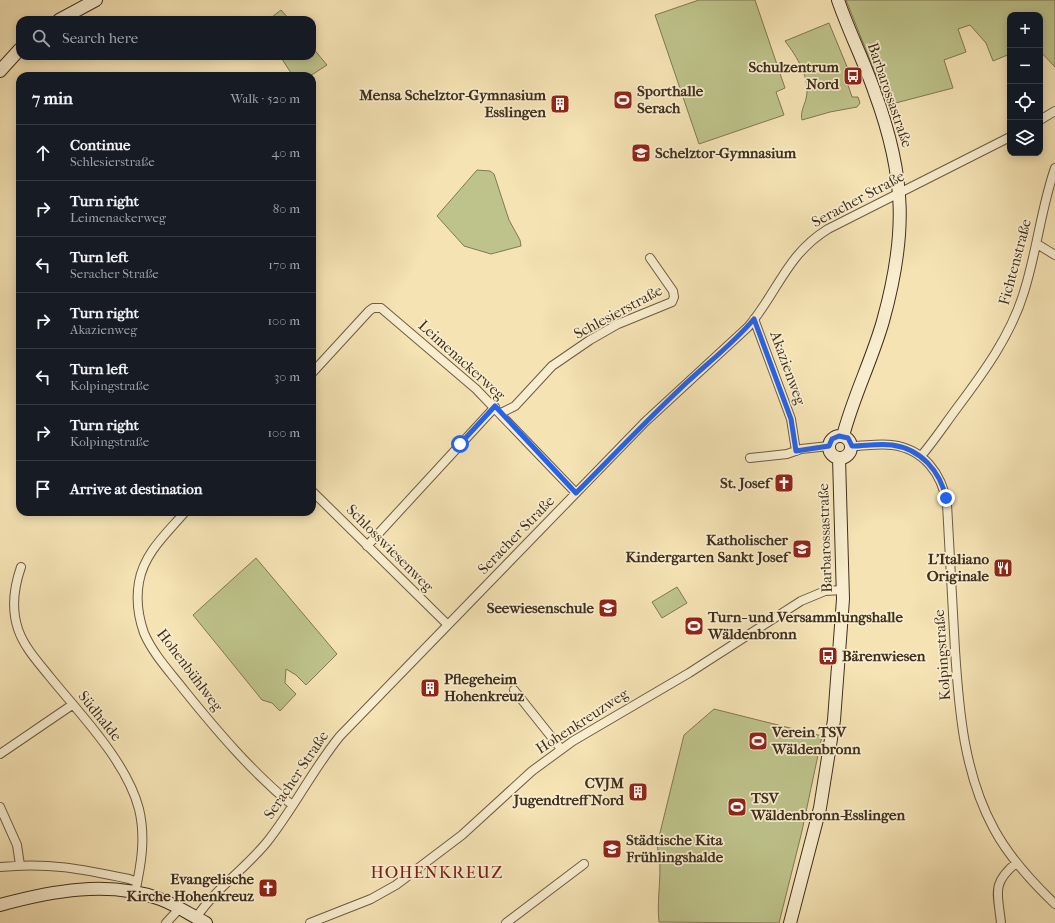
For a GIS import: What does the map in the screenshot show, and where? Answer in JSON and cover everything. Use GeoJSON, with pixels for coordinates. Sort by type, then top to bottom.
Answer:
{"type":"FeatureCollection","features":[{"type":"Feature","properties":{"kind":"street"},"geometry":{"type":"LineString","coordinates":[[67,16],[96,0]]}},
{"type":"Feature","properties":{"kind":"street","name":"Barbarossastraße"},"geometry":{"type":"LineString","coordinates":[[838,0],[880,106],[895,157],[900,192],[900,234],[892,283],[874,350],[843,436]]}},
{"type":"Feature","properties":{"kind":"street"},"geometry":{"type":"LineString","coordinates":[[0,71],[16,53]]}},
{"type":"Feature","properties":{"kind":"street"},"geometry":{"type":"LineString","coordinates":[[1043,118],[1055,111]]}},
{"type":"Feature","properties":{"kind":"street","name":"Seracher Straße"},"geometry":{"type":"LineString","coordinates":[[201,920],[210,900],[259,852],[281,824],[319,763],[340,736],[654,413],[734,341],[754,319],[790,263],[809,242],[828,229],[881,201],[892,198],[900,192],[1007,138]]}},
{"type":"Feature","properties":{"kind":"street","name":"Fichtenstraße"},"geometry":{"type":"LineString","coordinates":[[921,456],[984,371],[1004,339],[1021,303],[1055,168]]}},
{"type":"Feature","properties":{"kind":"street"},"geometry":{"type":"LineString","coordinates":[[1037,244],[1055,255]]}},
{"type":"Feature","properties":{"kind":"street","name":"Schlesierstraße"},"geometry":{"type":"LineString","coordinates":[[501,413],[515,406],[536,382],[557,362],[609,329],[669,304],[674,297],[671,288],[650,258]]}},
{"type":"Feature","properties":{"kind":"street","name":"Leimenackerweg"},"geometry":{"type":"LineString","coordinates":[[316,369],[366,313],[373,308],[386,311],[467,380],[495,406],[576,493]]}},
{"type":"Feature","properties":{"kind":"street","name":"Akazienweg"},"geometry":{"type":"LineString","coordinates":[[754,319],[791,419],[796,451]]}},
{"type":"Feature","properties":{"kind":"street"},"geometry":{"type":"LineString","coordinates":[[367,546],[495,406]]}},
{"type":"Feature","properties":{"kind":"street"},"geometry":{"type":"LineString","coordinates":[[843,436],[848,438],[852,446],[849,454],[840,458],[832,455],[829,446],[834,437],[843,436]]}},
{"type":"Feature","properties":{"kind":"street","name":"Kolpingstraße"},"geometry":{"type":"LineString","coordinates":[[852,446],[892,445],[904,448],[921,456],[937,474],[946,498],[958,702],[967,754],[987,815],[1000,840],[1016,862],[1055,904]]}},
{"type":"Feature","properties":{"kind":"street"},"geometry":{"type":"LineString","coordinates":[[750,458],[788,454],[796,451],[829,446]]}},
{"type":"Feature","properties":{"kind":"street","name":"Barbarossastraße"},"geometry":{"type":"LineString","coordinates":[[790,923],[820,808],[831,747],[842,635],[843,590],[840,458]]}},
{"type":"Feature","properties":{"kind":"street","name":"Schlosswiesenweg"},"geometry":{"type":"LineString","coordinates":[[316,494],[448,625]]}},
{"type":"Feature","properties":{"kind":"street","name":"Hohenbühlweg"},"geometry":{"type":"LineString","coordinates":[[181,516],[155,546],[143,566],[137,597],[142,627],[159,657],[210,722],[261,778],[292,805]]}},
{"type":"Feature","properties":{"kind":"street","name":"Südhalde"},"geometry":{"type":"LineString","coordinates":[[21,567],[14,595],[14,612],[18,628],[31,653],[116,760],[129,782],[137,802],[141,824],[142,843],[141,861],[136,888]]}},
{"type":"Feature","properties":{"kind":"street","name":"Hohenkreuzweg"},"geometry":{"type":"LineString","coordinates":[[310,923],[371,899],[396,885],[481,819],[532,771],[561,749],[689,673],[802,601],[825,591],[843,590]]}},
{"type":"Feature","properties":{"kind":"street"},"geometry":{"type":"LineString","coordinates":[[514,690],[561,749]]}},
{"type":"Feature","properties":{"kind":"street"},"geometry":{"type":"LineString","coordinates":[[0,754],[72,705]]}},
{"type":"Feature","properties":{"kind":"street"},"geometry":{"type":"LineString","coordinates":[[0,807],[17,845],[20,865]]}},
{"type":"Feature","properties":{"kind":"street"},"geometry":{"type":"LineString","coordinates":[[1001,923],[998,884],[1004,874],[1016,862]]}},
{"type":"Feature","properties":{"kind":"street"},"geometry":{"type":"LineString","coordinates":[[506,923],[584,864]]}},
{"type":"Feature","properties":{"kind":"street"},"geometry":{"type":"LineString","coordinates":[[0,867],[20,865],[64,866],[129,879],[136,888],[201,920]]}},
{"type":"Feature","properties":{"kind":"street"},"geometry":{"type":"LineString","coordinates":[[0,905],[52,893],[80,889],[103,890],[136,888]]}},
{"type":"Feature","properties":{"kind":"street"},"geometry":{"type":"LineString","coordinates":[[166,923],[179,909]]}},
{"type":"Feature","properties":{"kind":"green space"},"geometry":{"type":"Polygon","coordinates":[[[699,0],[755,0],[785,88],[776,92],[784,115],[699,144],[655,15],[699,0]]]}},
{"type":"Feature","properties":{"kind":"green space"},"geometry":{"type":"Polygon","coordinates":[[[846,0],[1055,0],[1055,67],[1043,54],[1043,12],[1007,12],[1007,55],[993,61],[986,43],[970,25],[958,29],[966,52],[944,60],[953,88],[888,105],[846,0]]]}},
{"type":"Feature","properties":{"kind":"green space"},"geometry":{"type":"Polygon","coordinates":[[[281,10],[286,16],[273,16],[281,10]]]}},
{"type":"Feature","properties":{"kind":"green space"},"geometry":{"type":"Polygon","coordinates":[[[829,23],[850,74],[845,76],[852,97],[858,97],[860,103],[857,107],[830,112],[802,120],[807,83],[802,68],[785,41],[829,23]]]}},
{"type":"Feature","properties":{"kind":"green space"},"geometry":{"type":"Polygon","coordinates":[[[316,52],[327,65],[316,72],[290,72],[283,60],[316,60],[316,52]]]}},
{"type":"Feature","properties":{"kind":"green space"},"geometry":{"type":"Polygon","coordinates":[[[477,170],[490,171],[494,174],[509,220],[520,240],[521,246],[491,254],[464,246],[437,216],[477,170]]]}},
{"type":"Feature","properties":{"kind":"green space"},"geometry":{"type":"Polygon","coordinates":[[[256,558],[337,654],[306,685],[296,675],[286,669],[285,683],[296,694],[280,711],[272,703],[262,700],[193,615],[256,558]]]}},
{"type":"Feature","properties":{"kind":"green space"},"geometry":{"type":"Polygon","coordinates":[[[677,587],[687,603],[662,618],[652,602],[677,587]]]}},
{"type":"Feature","properties":{"kind":"green space","name":"TSV Wäldenbronn-Esslingen"},"geometry":{"type":"Polygon","coordinates":[[[714,709],[822,736],[802,831],[779,923],[659,922],[658,903],[660,864],[657,845],[684,735],[714,709]]]}},
{"type":"Feature","properties":{"kind":"place","name":"Schulzentrum Nord"},"geometry":{"type":"Point","coordinates":[853,76]}},
{"type":"Feature","properties":{"kind":"place","name":"Sporthalle Serach"},"geometry":{"type":"Point","coordinates":[623,100]}},
{"type":"Feature","properties":{"kind":"place","name":"Mensa Schelztor-Gymnasium Esslingen"},"geometry":{"type":"Point","coordinates":[560,104]}},
{"type":"Feature","properties":{"kind":"place","name":"Schelztor-Gymnasium"},"geometry":{"type":"Point","coordinates":[641,153]}},
{"type":"Feature","properties":{"kind":"place","name":"St. Josef"},"geometry":{"type":"Point","coordinates":[784,483]}},
{"type":"Feature","properties":{"kind":"place","name":"Katholischer Kindergarten Sankt Josef"},"geometry":{"type":"Point","coordinates":[802,549]}},
{"type":"Feature","properties":{"kind":"place","name":"L'Italiano Originale"},"geometry":{"type":"Point","coordinates":[1003,568]}},
{"type":"Feature","properties":{"kind":"place","name":"Seewiesenschule"},"geometry":{"type":"Point","coordinates":[608,608]}},
{"type":"Feature","properties":{"kind":"place","name":"Turn- und Versammlungshalle Wäldenbronn"},"geometry":{"type":"Point","coordinates":[694,626]}},
{"type":"Feature","properties":{"kind":"place","name":"Bärenwiesen"},"geometry":{"type":"Point","coordinates":[828,656]}},
{"type":"Feature","properties":{"kind":"place","name":"Pflegeheim Hohenkreuz"},"geometry":{"type":"Point","coordinates":[430,688]}},
{"type":"Feature","properties":{"kind":"place","name":"Verein TSV Wäldenbronn"},"geometry":{"type":"Point","coordinates":[758,741]}},
{"type":"Feature","properties":{"kind":"place","name":"CVJM Jugendtreff Nord"},"geometry":{"type":"Point","coordinates":[638,792]}},
{"type":"Feature","properties":{"kind":"place","name":"TSV Wäldenbronn-Esslingen"},"geometry":{"type":"Point","coordinates":[737,807]}},
{"type":"Feature","properties":{"kind":"place","name":"Städtische Kita Frühlingshalde"},"geometry":{"type":"Point","coordinates":[612,849]}},
{"type":"Feature","properties":{"kind":"place","name":"Evangelische Kirche Hohenkreuz"},"geometry":{"type":"Point","coordinates":[268,888]}},
{"type":"Feature","properties":{"kind":"district","name":"HOHENKREUZ"},"geometry":{"type":"Point","coordinates":[437,872]}},
{"type":"Feature","properties":{"kind":"route"},"geometry":{"type":"LineString","coordinates":[[460,444],[495,406],[576,493],[645,422],[695,374],[739,336],[754,319],[776,375],[791,419],[796,451],[829,446],[830,441],[836,436],[848,438],[852,446],[887,444],[904,448],[921,456],[930,464],[943,486],[946,498]]}}]}
